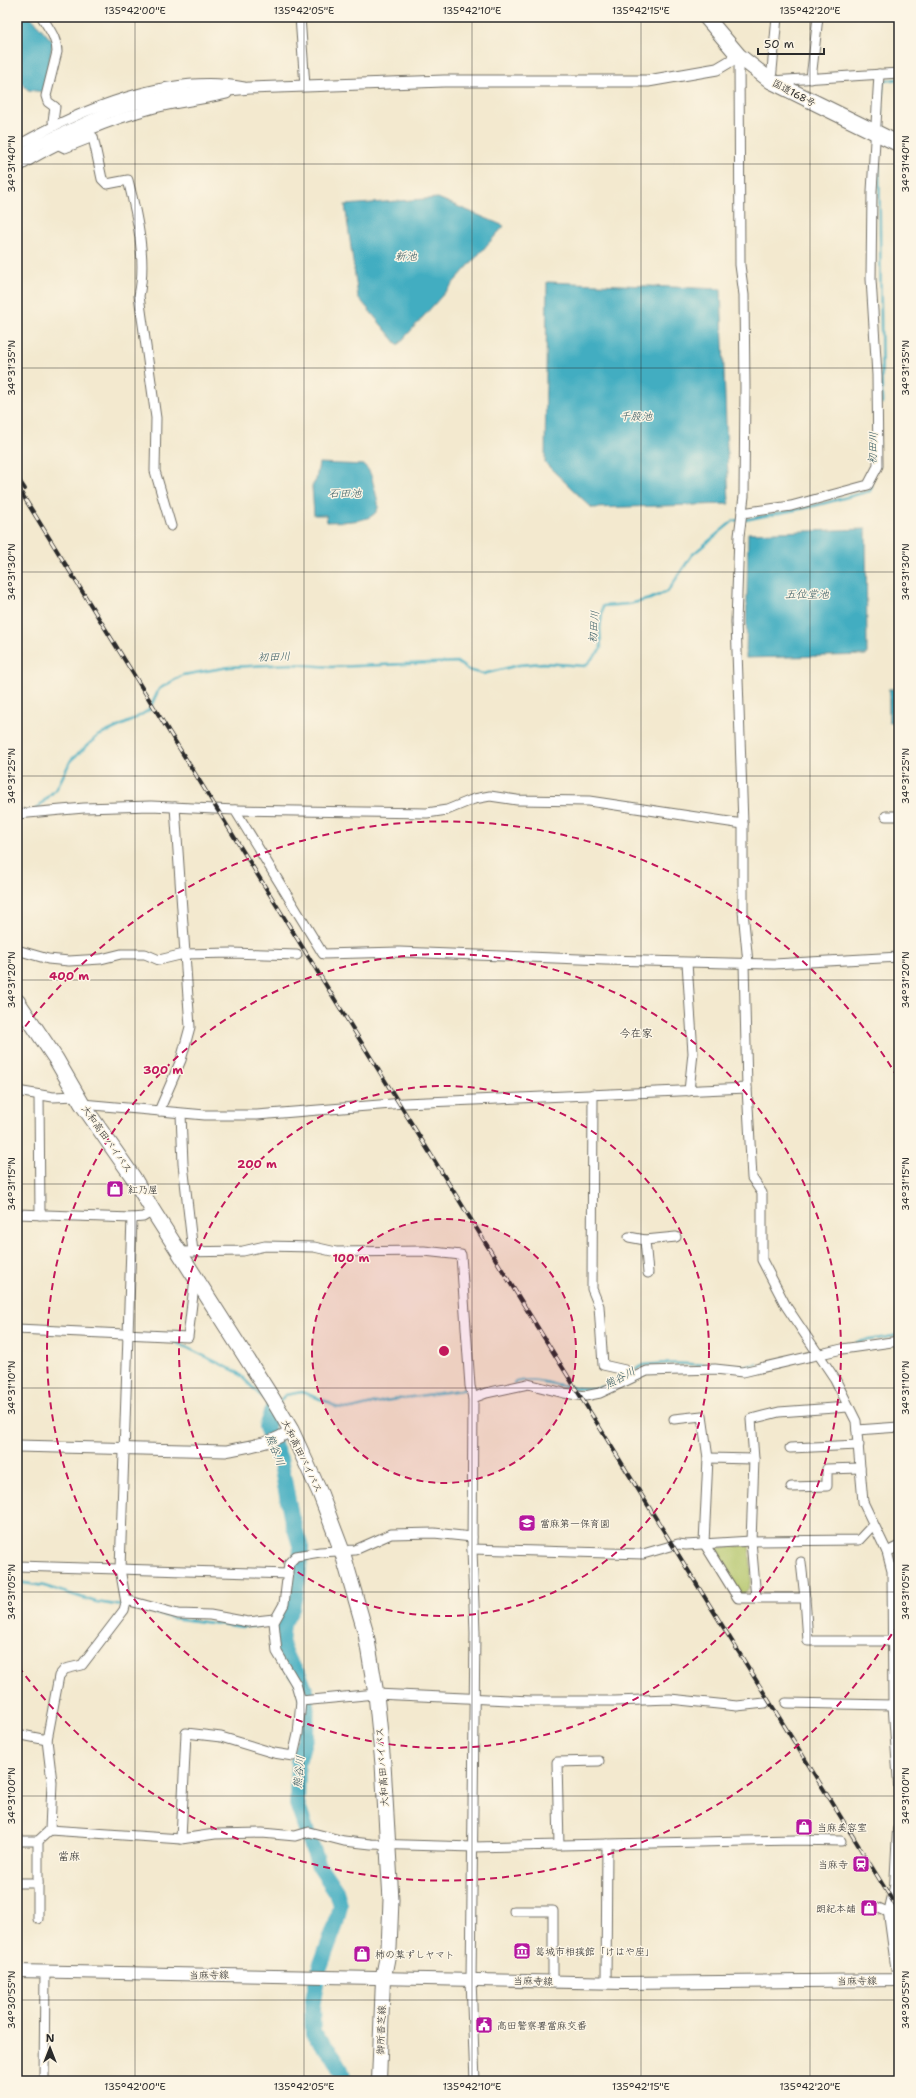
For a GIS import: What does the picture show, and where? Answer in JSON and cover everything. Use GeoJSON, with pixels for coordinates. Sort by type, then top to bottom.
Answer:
{"type":"FeatureCollection","features":[{"type":"Feature","properties":{"kind":"highway","name":"国道168号"},"geometry":{"type":"LineString","coordinates":[[706,17],[739,56],[771,81],[899,144]]}},
{"type":"Feature","properties":{"kind":"highway","name":"大和高田バイパス"},"geometry":{"type":"LineString","coordinates":[[17,1001],[56,1059],[80,1100],[133,1177],[153,1211],[186,1252],[195,1277],[272,1398],[285,1430],[320,1493],[342,1551],[366,1634],[376,1694],[383,1764],[391,1900],[389,1948],[383,1979]]}},
{"type":"Feature","properties":{"kind":"main road","name":"当麻寺線"},"geometry":{"type":"LineString","coordinates":[[17,1971],[179,1976],[317,1977],[553,1982],[899,1981],[890,1914],[896,1887],[899,1830]]}},
{"type":"Feature","properties":{"kind":"main road","name":"御所香芝線"},"geometry":{"type":"LineString","coordinates":[[379,2081],[383,1979]]}},
{"type":"Feature","properties":{"kind":"street"},"geometry":{"type":"LineString","coordinates":[[42,17],[56,40],[57,45],[57,52],[46,96],[48,102],[55,107],[53,121],[54,126]]}},
{"type":"Feature","properties":{"kind":"street"},"geometry":{"type":"LineString","coordinates":[[300,17],[305,86]]}},
{"type":"Feature","properties":{"kind":"street"},"geometry":{"type":"LineString","coordinates":[[777,17],[771,81],[899,73]]}},
{"type":"Feature","properties":{"kind":"street"},"geometry":{"type":"LineString","coordinates":[[811,79],[818,17]]}},
{"type":"Feature","properties":{"kind":"street"},"geometry":{"type":"LineString","coordinates":[[17,158],[39,144],[107,113],[137,103],[183,94],[250,88],[444,81],[648,81],[717,69],[739,56]]}},
{"type":"Feature","properties":{"kind":"street"},"geometry":{"type":"LineString","coordinates":[[739,56],[740,265],[744,295],[745,388],[744,496],[741,518],[736,622],[743,824],[747,1088],[752,1178],[762,1193],[762,1260],[786,1306],[820,1355],[856,1421],[863,1502],[887,1552],[892,1571],[896,1629],[894,1641],[896,1694],[893,1704],[899,1792]]}},
{"type":"Feature","properties":{"kind":"street"},"geometry":{"type":"LineString","coordinates":[[741,518],[868,485],[878,466],[877,375],[871,280],[872,191],[879,74]]}},
{"type":"Feature","properties":{"kind":"street"},"geometry":{"type":"LineString","coordinates":[[17,146],[54,126],[105,105],[172,87],[197,83],[224,82],[250,88]]}},
{"type":"Feature","properties":{"kind":"street"},"geometry":{"type":"LineString","coordinates":[[17,168],[57,144],[87,130],[155,108],[205,100],[250,88]]}},
{"type":"Feature","properties":{"kind":"street"},"geometry":{"type":"LineString","coordinates":[[57,144],[65,148],[93,137],[102,179],[107,184],[128,180],[134,202],[140,251],[142,283],[139,296],[156,418],[155,471],[171,526]]}},
{"type":"Feature","properties":{"kind":"street"},"geometry":{"type":"LineString","coordinates":[[17,814],[84,808],[175,807],[235,810],[427,813],[447,810],[474,799],[490,796],[517,800],[589,801],[743,824]]}},
{"type":"Feature","properties":{"kind":"street"},"geometry":{"type":"LineString","coordinates":[[159,1111],[181,1060],[190,1027],[175,807]]}},
{"type":"Feature","properties":{"kind":"street"},"geometry":{"type":"LineString","coordinates":[[235,810],[323,954],[399,952],[687,963],[774,964],[899,957]]}},
{"type":"Feature","properties":{"kind":"street"},"geometry":{"type":"LineString","coordinates":[[886,816],[899,816]]}},
{"type":"Feature","properties":{"kind":"street"},"geometry":{"type":"LineString","coordinates":[[17,950],[48,959],[69,961],[101,959],[121,954],[145,954],[159,960],[184,954],[232,953],[298,955]]}},
{"type":"Feature","properties":{"kind":"street"},"geometry":{"type":"LineString","coordinates":[[687,963],[693,1053],[689,1092]]}},
{"type":"Feature","properties":{"kind":"street"},"geometry":{"type":"LineString","coordinates":[[17,1091],[181,1114],[257,1115],[404,1102],[593,1094],[689,1092],[747,1088]]}},
{"type":"Feature","properties":{"kind":"street"},"geometry":{"type":"LineString","coordinates":[[593,1094],[592,1289],[599,1306],[603,1365],[625,1370],[632,1377]]}},
{"type":"Feature","properties":{"kind":"street"},"geometry":{"type":"LineString","coordinates":[[39,1095],[40,1215]]}},
{"type":"Feature","properties":{"kind":"street"},"geometry":{"type":"LineString","coordinates":[[181,1114],[186,1252],[244,1250],[265,1246],[314,1247],[336,1252],[424,1250],[461,1255],[470,1386],[473,1398],[472,1549],[475,1632],[474,1846],[471,1980],[475,2081]]}},
{"type":"Feature","properties":{"kind":"street"},"geometry":{"type":"LineString","coordinates":[[17,1214],[132,1218],[143,1217],[153,1211]]}},
{"type":"Feature","properties":{"kind":"street"},"geometry":{"type":"LineString","coordinates":[[17,1841],[38,1841],[50,1830],[52,1782],[47,1740],[59,1676],[65,1668],[82,1665],[125,1604],[120,1569],[132,1218]]}},
{"type":"Feature","properties":{"kind":"street"},"geometry":{"type":"LineString","coordinates":[[629,1237],[646,1240],[676,1237]]}},
{"type":"Feature","properties":{"kind":"street"},"geometry":{"type":"LineString","coordinates":[[646,1240],[648,1273]]}},
{"type":"Feature","properties":{"kind":"street"},"geometry":{"type":"LineString","coordinates":[[17,1329],[188,1337],[195,1277]]}},
{"type":"Feature","properties":{"kind":"street"},"geometry":{"type":"LineString","coordinates":[[473,1398],[486,1393],[528,1384],[564,1393],[585,1396],[600,1393],[647,1371],[716,1369],[743,1372],[881,1342],[899,1341]]}},
{"type":"Feature","properties":{"kind":"street"},"geometry":{"type":"LineString","coordinates":[[756,1598],[752,1541],[754,1459],[751,1419],[779,1412],[848,1407]]}},
{"type":"Feature","properties":{"kind":"street"},"geometry":{"type":"LineString","coordinates":[[674,1419],[702,1416],[708,1458],[704,1543],[738,1598],[805,1598]]}},
{"type":"Feature","properties":{"kind":"street"},"geometry":{"type":"LineString","coordinates":[[857,1430],[899,1427]]}},
{"type":"Feature","properties":{"kind":"street"},"geometry":{"type":"LineString","coordinates":[[17,1446],[206,1451],[247,1448],[285,1430]]}},
{"type":"Feature","properties":{"kind":"street"},"geometry":{"type":"LineString","coordinates":[[790,1448],[859,1445]]}},
{"type":"Feature","properties":{"kind":"street"},"geometry":{"type":"LineString","coordinates":[[708,1458],[754,1459]]}},
{"type":"Feature","properties":{"kind":"street"},"geometry":{"type":"LineString","coordinates":[[791,1487],[827,1486],[827,1469],[860,1468]]}},
{"type":"Feature","properties":{"kind":"street"},"geometry":{"type":"LineString","coordinates":[[472,1549],[643,1554],[678,1544],[686,1545],[752,1541],[859,1540],[873,1525]]}},
{"type":"Feature","properties":{"kind":"street"},"geometry":{"type":"LineString","coordinates":[[181,1839],[186,1733],[221,1737],[274,1753],[294,1756],[306,1701],[277,1652],[275,1623],[284,1604],[289,1563],[296,1556],[320,1552],[355,1550],[391,1534],[434,1533],[472,1537]]}},
{"type":"Feature","properties":{"kind":"street"},"geometry":{"type":"LineString","coordinates":[[887,1552],[899,1546]]}},
{"type":"Feature","properties":{"kind":"street"},"geometry":{"type":"LineString","coordinates":[[801,1562],[808,1642],[894,1641]]}},
{"type":"Feature","properties":{"kind":"street"},"geometry":{"type":"LineString","coordinates":[[17,1566],[288,1574]]}},
{"type":"Feature","properties":{"kind":"street"},"geometry":{"type":"LineString","coordinates":[[125,1604],[178,1614],[210,1615],[248,1622],[275,1623]]}},
{"type":"Feature","properties":{"kind":"street"},"geometry":{"type":"LineString","coordinates":[[306,1701],[376,1694],[581,1701],[670,1699],[737,1706],[765,1703]]}},
{"type":"Feature","properties":{"kind":"street"},"geometry":{"type":"LineString","coordinates":[[786,1703],[893,1704]]}},
{"type":"Feature","properties":{"kind":"street"},"geometry":{"type":"LineString","coordinates":[[17,1734],[47,1740]]}},
{"type":"Feature","properties":{"kind":"street"},"geometry":{"type":"LineString","coordinates":[[559,1845],[557,1762],[599,1761]]}},
{"type":"Feature","properties":{"kind":"street"},"geometry":{"type":"LineString","coordinates":[[50,1830],[181,1839],[215,1834],[262,1833],[295,1836],[306,1833],[344,1841],[387,1845],[474,1846],[796,1840],[841,1841]]}},
{"type":"Feature","properties":{"kind":"street"},"geometry":{"type":"LineString","coordinates":[[38,1841],[38,1919]]}},
{"type":"Feature","properties":{"kind":"street"},"geometry":{"type":"LineString","coordinates":[[606,1982],[607,1844]]}},
{"type":"Feature","properties":{"kind":"street"},"geometry":{"type":"LineString","coordinates":[[17,1883],[38,1883]]}},
{"type":"Feature","properties":{"kind":"street"},"geometry":{"type":"LineString","coordinates":[[874,1906],[890,1914]]}},
{"type":"Feature","properties":{"kind":"street"},"geometry":{"type":"LineString","coordinates":[[514,1911],[553,1911],[553,1982]]}},
{"type":"Feature","properties":{"kind":"street"},"geometry":{"type":"LineString","coordinates":[[44,2081],[45,1971]]}},
{"type":"Feature","properties":{"kind":"green space"},"geometry":{"type":"Polygon","coordinates":[[[749,1545],[751,1579],[750,1585],[743,1594],[740,1593],[713,1552],[716,1548],[749,1545]]]}},
{"type":"Feature","properties":{"kind":"water"},"geometry":{"type":"Polygon","coordinates":[[[17,17],[31,17],[53,42],[43,92],[28,90],[17,79],[17,17]]]}},
{"type":"Feature","properties":{"kind":"water","name":"新池"},"geometry":{"type":"Polygon","coordinates":[[[438,198],[504,226],[398,345],[358,297],[345,205],[438,198]]]}},
{"type":"Feature","properties":{"kind":"water","name":"千股池"},"geometry":{"type":"Polygon","coordinates":[[[547,282],[721,289],[729,504],[592,508],[545,463],[547,282]]]}},
{"type":"Feature","properties":{"kind":"water","name":"石田池"},"geometry":{"type":"Polygon","coordinates":[[[319,463],[364,465],[370,473],[378,503],[378,508],[375,513],[370,517],[356,521],[339,522],[327,522],[326,515],[314,515],[312,486],[316,480],[319,463]]]}},
{"type":"Feature","properties":{"kind":"water","name":"五位堂池"},"geometry":{"type":"Polygon","coordinates":[[[866,529],[867,655],[746,658],[748,533],[866,529]]]}},
{"type":"Feature","properties":{"kind":"water"},"geometry":{"type":"Polygon","coordinates":[[[889,689],[899,689],[899,722],[889,722],[889,689]]]}},
{"type":"Feature","properties":{"kind":"waterway","name":"初田川"},"geometry":{"type":"LineString","coordinates":[[880,128],[883,81],[899,79]]}},
{"type":"Feature","properties":{"kind":"waterway","name":"初田川"},"geometry":{"type":"LineString","coordinates":[[879,144],[882,403]]}},
{"type":"Feature","properties":{"kind":"waterway","name":"初田川"},"geometry":{"type":"LineString","coordinates":[[744,520],[810,507],[870,491],[872,486]]}},
{"type":"Feature","properties":{"kind":"waterway","name":"初田川"},"geometry":{"type":"LineString","coordinates":[[35,810],[57,788],[71,760],[98,736],[131,721],[149,710],[159,689],[183,675],[229,667],[292,664],[331,667],[457,662],[468,670],[483,674],[519,665],[543,663],[585,666],[601,649],[600,628],[603,606],[629,604],[650,599],[668,591],[692,555],[733,521],[739,520]]}},
{"type":"Feature","properties":{"kind":"waterway","name":"熊谷川"},"geometry":{"type":"LineString","coordinates":[[857,1342],[899,1335]]}},
{"type":"Feature","properties":{"kind":"waterway"},"geometry":{"type":"LineString","coordinates":[[171,1340],[237,1372],[264,1399]]}},
{"type":"Feature","properties":{"kind":"waterway","name":"熊谷川"},"geometry":{"type":"LineString","coordinates":[[618,1380],[643,1365],[666,1363],[713,1365]]}},
{"type":"Feature","properties":{"kind":"waterway","name":"熊谷川"},"geometry":{"type":"LineString","coordinates":[[718,1365],[748,1366],[757,1364]]}},
{"type":"Feature","properties":{"kind":"waterway","name":"熊谷川"},"geometry":{"type":"LineString","coordinates":[[514,1383],[533,1381],[567,1387],[591,1389],[603,1387]]}},
{"type":"Feature","properties":{"kind":"waterway","name":"熊谷川"},"geometry":{"type":"LineString","coordinates":[[279,1402],[285,1395],[302,1392],[328,1402],[336,1407],[352,1409],[384,1401],[468,1389]]}},
{"type":"Feature","properties":{"kind":"waterway","name":"熊谷川"},"geometry":{"type":"LineString","coordinates":[[473,1389],[486,1389]]}},
{"type":"Feature","properties":{"kind":"waterway","name":"熊谷川"},"geometry":{"type":"LineString","coordinates":[[273,1408],[266,1427],[280,1459],[291,1516],[301,1548],[298,1580],[292,1608],[283,1624],[281,1645],[289,1663],[300,1677],[307,1695],[306,1735],[298,1762],[297,1804],[319,1866],[336,1891],[340,1905],[336,1924],[318,1972],[312,2007],[313,2034],[337,2061],[344,2081]]}},
{"type":"Feature","properties":{"kind":"waterway"},"geometry":{"type":"LineString","coordinates":[[17,1582],[44,1586],[96,1602],[130,1607],[172,1618],[243,1627],[271,1625]]}},
{"type":"Feature","properties":{"kind":"waterway","name":"熊谷川"},"geometry":{"type":"LineString","coordinates":[[276,1625],[283,1624]]}},
{"type":"Feature","properties":{"kind":"railway"},"geometry":{"type":"LineString","coordinates":[[17,477],[25,489]]}},
{"type":"Feature","properties":{"kind":"railway"},"geometry":{"type":"LineString","coordinates":[[17,486],[899,1911]]}},
{"type":"Feature","properties":{"kind":"place","name":"紅乃屋"},"geometry":{"type":"Point","coordinates":[115,1189]}},
{"type":"Feature","properties":{"kind":"place","name":"當麻第一保育園"},"geometry":{"type":"Point","coordinates":[527,1523]}},
{"type":"Feature","properties":{"kind":"place","name":"当麻美容室"},"geometry":{"type":"Point","coordinates":[804,1827]}},
{"type":"Feature","properties":{"kind":"place","name":"当麻寺"},"geometry":{"type":"Point","coordinates":[861,1864]}},
{"type":"Feature","properties":{"kind":"place","name":"朗紀本舗"},"geometry":{"type":"Point","coordinates":[869,1908]}},
{"type":"Feature","properties":{"kind":"place","name":"葛城市相撲館「けはや座」"},"geometry":{"type":"Point","coordinates":[522,1951]}},
{"type":"Feature","properties":{"kind":"place","name":"柿の葉ずしヤマト"},"geometry":{"type":"Point","coordinates":[362,1954]}},
{"type":"Feature","properties":{"kind":"place","name":"高田警察署當麻交番"},"geometry":{"type":"Point","coordinates":[484,2025]}},
{"type":"Feature","properties":{"kind":"district","name":"今在家"},"geometry":{"type":"Point","coordinates":[636,1033]}},
{"type":"Feature","properties":{"kind":"district","name":"當麻"},"geometry":{"type":"Point","coordinates":[69,1856]}}]}
